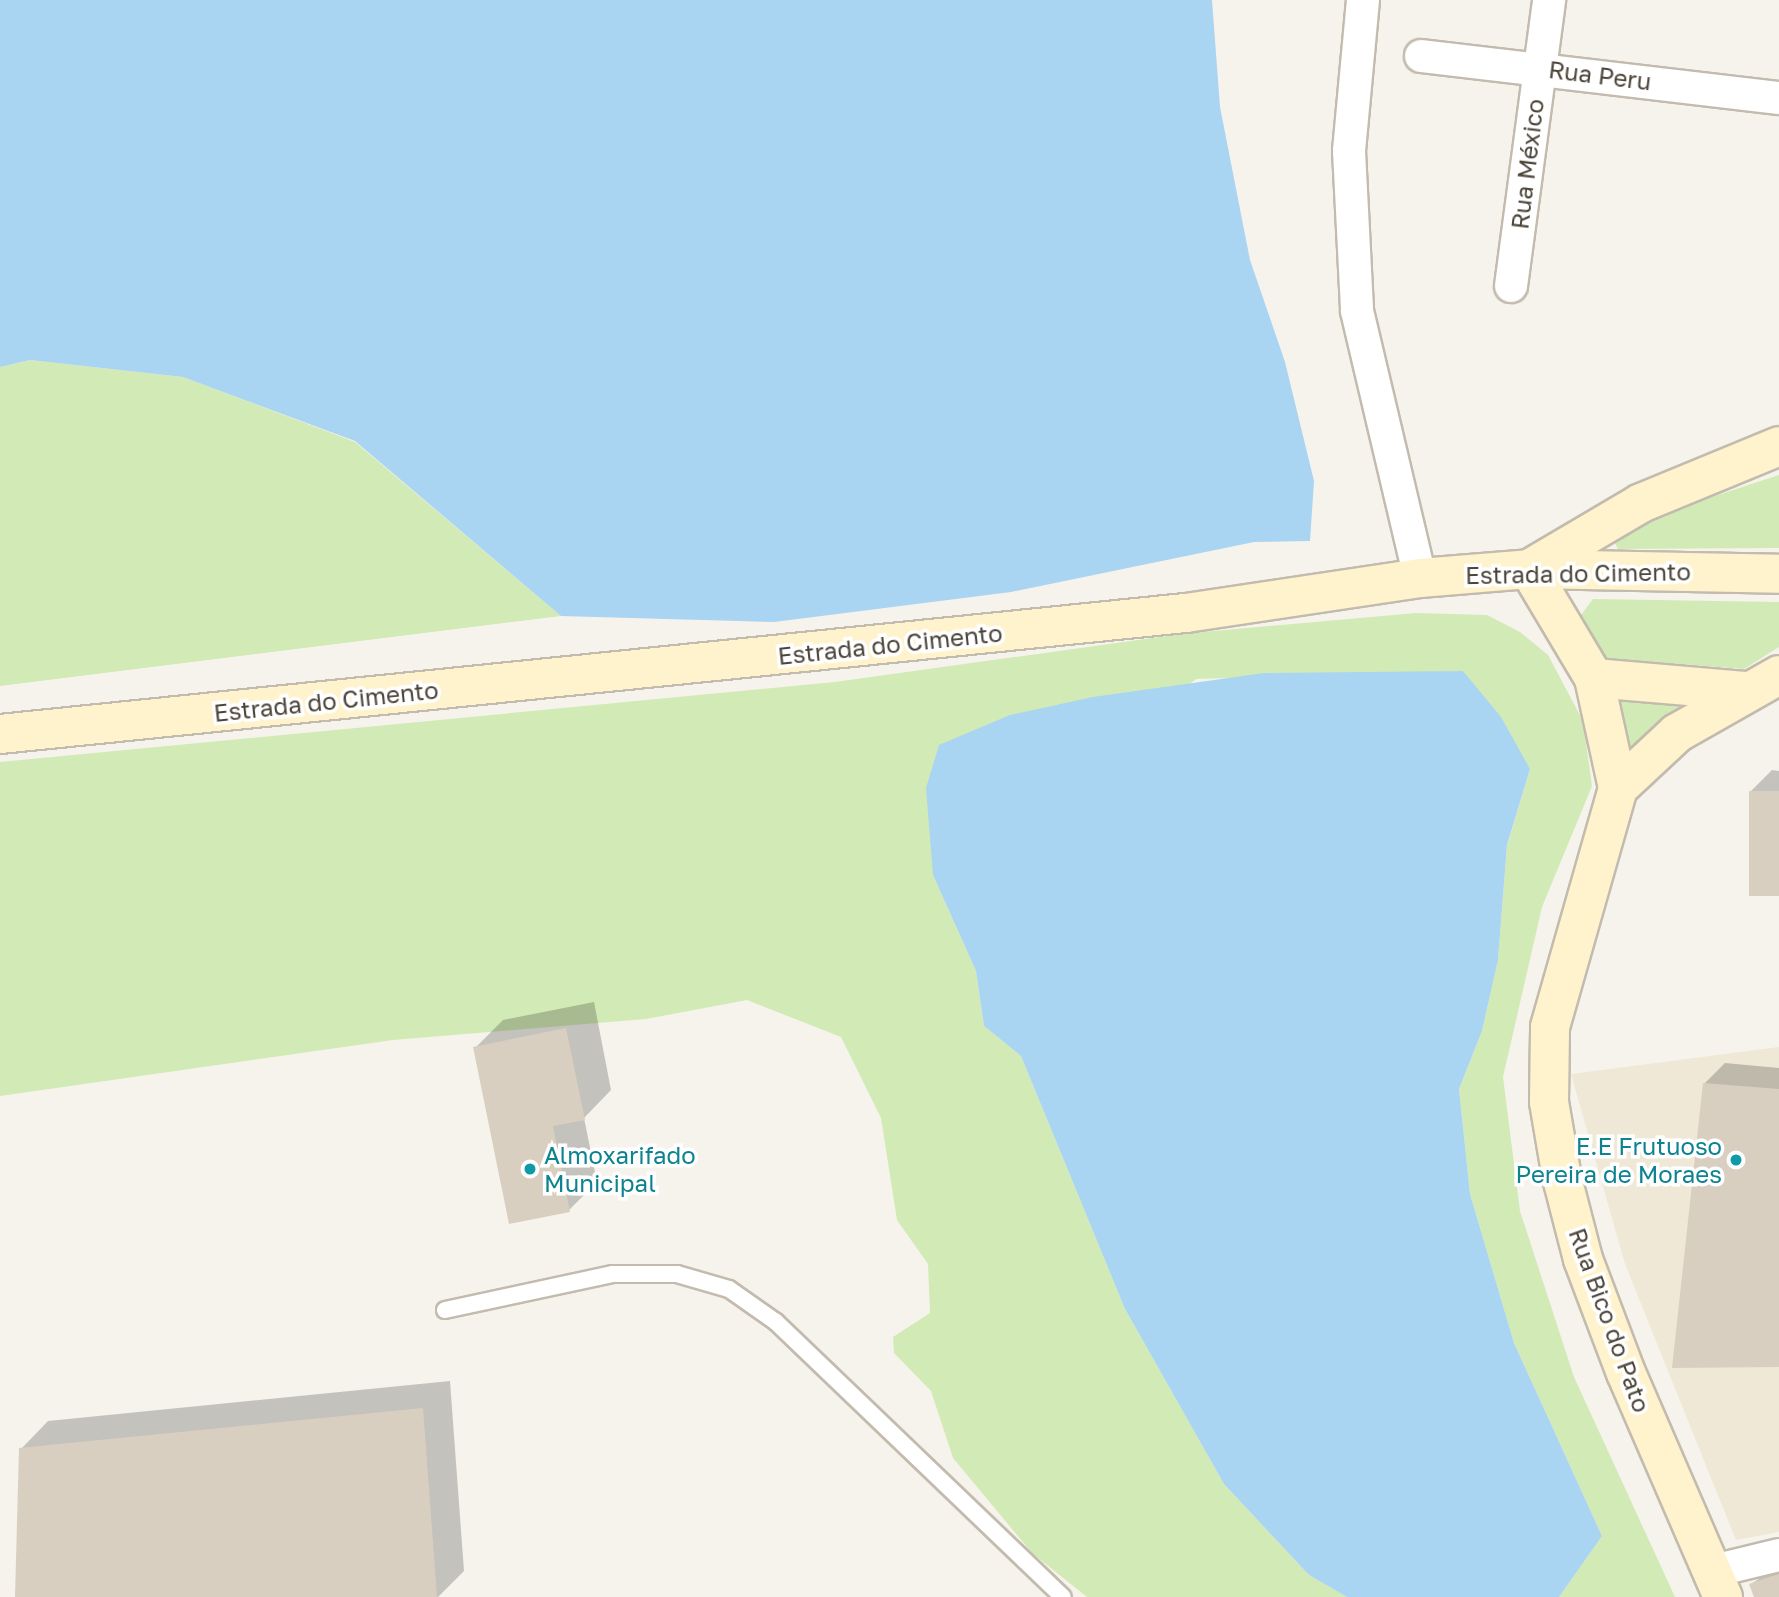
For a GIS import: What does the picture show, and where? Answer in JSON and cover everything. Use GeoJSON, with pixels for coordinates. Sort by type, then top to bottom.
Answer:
{"type":"FeatureCollection","features":[{"type":"Feature","properties":{"kind":"street"},"geometry":{"type":"LineString","coordinates":[[1363,0],[1349,150],[1357,311],[1420,578]]}},
{"type":"Feature","properties":{"kind":"street","name":"Rua México"},"geometry":{"type":"LineString","coordinates":[[1511,286],[1549,0]]}},
{"type":"Feature","properties":{"kind":"street","name":"Rua Peru"},"geometry":{"type":"LineString","coordinates":[[1421,56],[1540,67],[1779,98]]}},
{"type":"Feature","properties":{"kind":"street"},"geometry":{"type":"LineString","coordinates":[[1529,569],[1641,503],[1772,456]]}},
{"type":"Feature","properties":{"kind":"street","name":"Estrada do Cimento"},"geometry":{"type":"LineString","coordinates":[[0,734],[1186,613],[1420,578],[1529,569],[1779,574]]}},
{"type":"Feature","properties":{"kind":"street","name":"Rua Bico do Pato"},"geometry":{"type":"LineString","coordinates":[[1529,569],[1594,678],[1618,788],[1550,1027],[1549,1102],[1583,1259],[1718,1584]]}},
{"type":"Feature","properties":{"kind":"street"},"geometry":{"type":"LineString","coordinates":[[1594,678],[1763,683]]}},
{"type":"Feature","properties":{"kind":"street"},"geometry":{"type":"LineString","coordinates":[[1618,788],[1677,733],[1763,683]]}},
{"type":"Feature","properties":{"kind":"street"},"geometry":{"type":"LineString","coordinates":[[1718,1584],[1779,1555]]}},
{"type":"Feature","properties":{"kind":"lane"},"geometry":{"type":"LineString","coordinates":[[445,1310],[613,1275],[677,1274],[729,1289],[776,1322],[1063,1597]]}},
{"type":"Feature","properties":{"kind":"shaded area"},"geometry":{"type":"Polygon","coordinates":[[[1779,1047],[1779,1532],[1736,1540],[1625,1264],[1571,1074],[1779,1047]]]}},
{"type":"Feature","properties":{"kind":"green space"},"geometry":{"type":"Polygon","coordinates":[[[30,360],[183,377],[355,442],[561,616],[0,686],[0,367],[30,360]]]}},
{"type":"Feature","properties":{"kind":"green space"},"geometry":{"type":"Polygon","coordinates":[[[1779,475],[1779,548],[1618,549],[1615,543],[1626,525],[1779,475]]]}},
{"type":"Feature","properties":{"kind":"green space"},"geometry":{"type":"Polygon","coordinates":[[[1593,599],[1779,602],[1779,647],[1744,669],[1602,658],[1578,619],[1593,599]]]}},
{"type":"Feature","properties":{"kind":"green space"},"geometry":{"type":"Polygon","coordinates":[[[1416,613],[1487,615],[1520,632],[1548,655],[1583,721],[1592,786],[1542,907],[1503,1077],[1520,1211],[1574,1377],[1675,1597],[1559,1597],[1602,1536],[1514,1343],[1470,1194],[1459,1089],[1482,1031],[1498,960],[1507,846],[1530,769],[1463,671],[1196,679],[933,875],[976,971],[984,1026],[1021,1056],[1125,1309],[1224,1484],[1309,1575],[1347,1597],[1087,1597],[1032,1553],[953,1458],[931,1391],[894,1353],[893,1337],[930,1313],[928,1264],[897,1220],[881,1118],[841,1037],[747,1000],[646,1019],[393,1040],[0,1096],[0,762],[835,682],[1181,634],[1416,613]]]}},
{"type":"Feature","properties":{"kind":"green space"},"geometry":{"type":"Polygon","coordinates":[[[1688,698],[1625,755],[1617,699],[1688,698]]]}},
{"type":"Feature","properties":{"kind":"water"},"geometry":{"type":"Polygon","coordinates":[[[0,0],[1212,0],[1220,107],[1250,260],[1285,362],[1314,481],[1310,541],[1254,542],[1011,592],[774,622],[561,616],[355,441],[183,377],[30,360],[0,367],[0,0]]]}},
{"type":"Feature","properties":{"kind":"water"},"geometry":{"type":"Polygon","coordinates":[[[1463,671],[1501,717],[1530,769],[1507,845],[1498,960],[1482,1031],[1459,1089],[1470,1194],[1514,1343],[1602,1536],[1559,1597],[1347,1597],[1309,1575],[1224,1484],[1125,1309],[1021,1056],[984,1026],[976,971],[933,875],[926,788],[939,745],[1010,715],[1093,697],[1264,673],[1463,671]]]}},
{"type":"Feature","properties":{"kind":"building"},"geometry":{"type":"Polygon","coordinates":[[[1749,791],[1779,791],[1779,896],[1749,896],[1749,791]]]}},
{"type":"Feature","properties":{"kind":"building","name":"Almoxarifado Municipal"},"geometry":{"type":"Polygon","coordinates":[[[566,1028],[585,1120],[553,1126],[570,1212],[509,1224],[473,1047],[566,1028]]]}},
{"type":"Feature","properties":{"kind":"building","name":"E.E Frutuoso Pereira de Moraes"},"geometry":{"type":"Polygon","coordinates":[[[1703,1083],[1779,1089],[1779,1367],[1672,1368],[1703,1083]]]}},
{"type":"Feature","properties":{"kind":"building"},"geometry":{"type":"Polygon","coordinates":[[[423,1408],[437,1597],[15,1597],[19,1448],[423,1408]]]}},
{"type":"Feature","properties":{"kind":"building"},"geometry":{"type":"Polygon","coordinates":[[[1779,1574],[1779,1597],[1754,1597],[1749,1584],[1779,1574]]]}},
{"type":"Feature","properties":{"kind":"place","name":"E.E Frutuoso Pereira de Moraes"},"geometry":{"type":"Point","coordinates":[1736,1160]}},
{"type":"Feature","properties":{"kind":"place","name":"Almoxarifado Municipal"},"geometry":{"type":"Point","coordinates":[530,1169]}}]}
